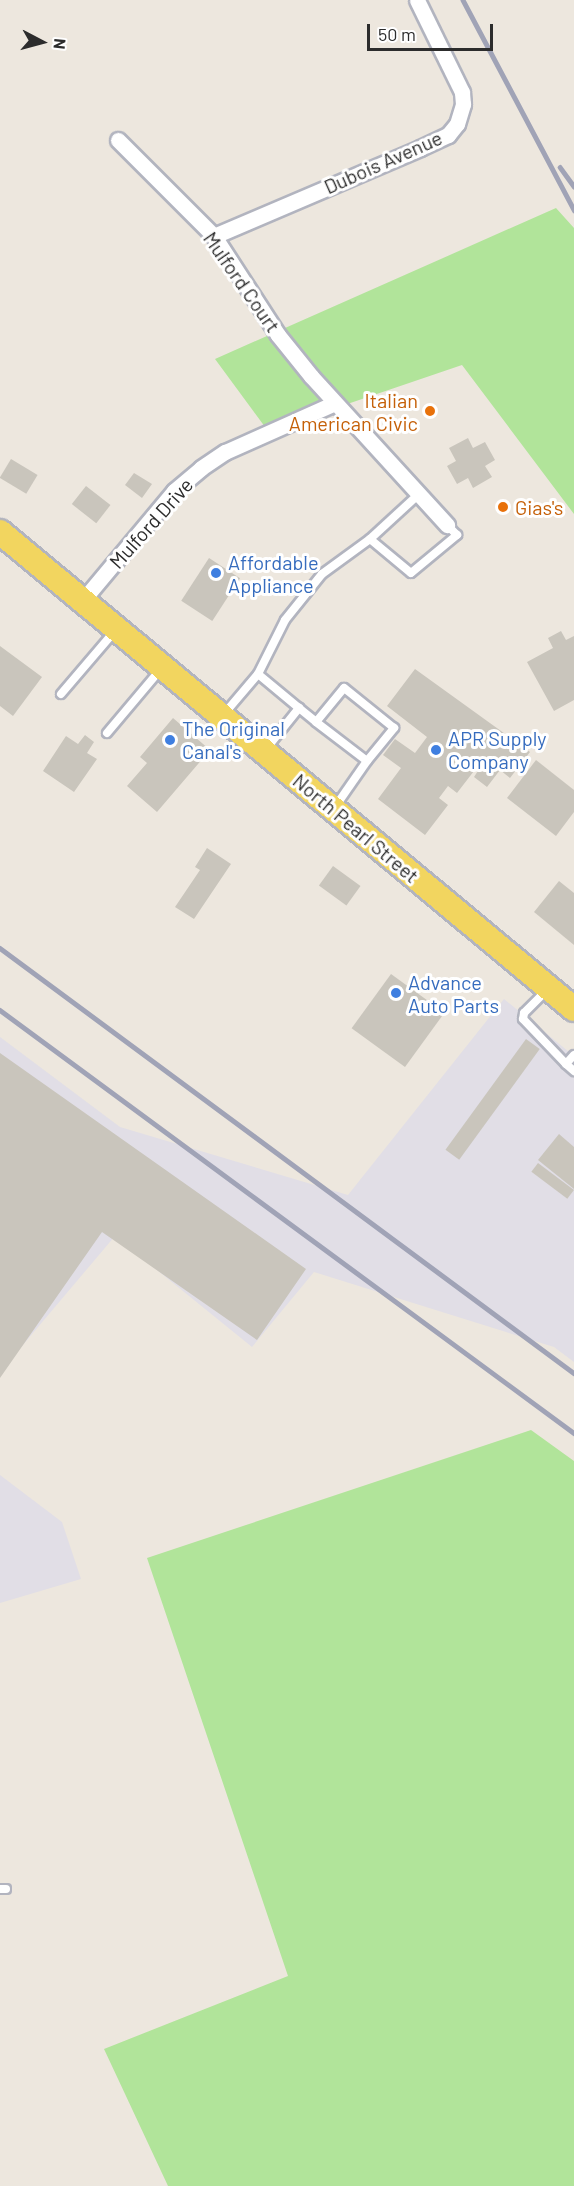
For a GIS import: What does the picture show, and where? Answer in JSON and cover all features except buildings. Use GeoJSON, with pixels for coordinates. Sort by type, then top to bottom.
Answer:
{"type":"FeatureCollection","features":[{"type":"Feature","properties":{"kind":"main road","name":"North Pearl Street"},"geometry":{"type":"LineString","coordinates":[[0,532],[574,1009]]}},
{"type":"Feature","properties":{"kind":"street","name":"Dubois Avenue"},"geometry":{"type":"LineString","coordinates":[[214,236],[448,135],[457,124],[464,104],[462,92],[417,0]]}},
{"type":"Feature","properties":{"kind":"street","name":"Mulford Court"},"geometry":{"type":"LineString","coordinates":[[118,140],[214,236],[278,335],[335,403]]}},
{"type":"Feature","properties":{"kind":"street"},"geometry":{"type":"LineString","coordinates":[[335,403],[447,525]]}},
{"type":"Feature","properties":{"kind":"street","name":"Mulford Drive"},"geometry":{"type":"LineString","coordinates":[[83,600],[174,491],[201,468],[225,452],[335,403]]}},
{"type":"Feature","properties":{"kind":"lane"},"geometry":{"type":"LineString","coordinates":[[222,716],[258,674],[285,620],[322,574],[370,539],[419,494]]}},
{"type":"Feature","properties":{"kind":"lane"},"geometry":{"type":"LineString","coordinates":[[370,539],[411,573],[457,535],[447,525]]}},
{"type":"Feature","properties":{"kind":"lane"},"geometry":{"type":"LineString","coordinates":[[61,694],[117,628]]}},
{"type":"Feature","properties":{"kind":"lane"},"geometry":{"type":"LineString","coordinates":[[107,733],[163,667]]}},
{"type":"Feature","properties":{"kind":"lane"},"geometry":{"type":"LineString","coordinates":[[258,674],[367,761]]}},
{"type":"Feature","properties":{"kind":"lane"},"geometry":{"type":"LineString","coordinates":[[316,722],[344,688],[394,728],[367,761],[334,809]]}},
{"type":"Feature","properties":{"kind":"lane"},"geometry":{"type":"LineString","coordinates":[[264,751],[299,708]]}},
{"type":"Feature","properties":{"kind":"lane"},"geometry":{"type":"LineString","coordinates":[[549,988],[524,1013],[523,1018],[574,1071]]}},
{"type":"Feature","properties":{"kind":"lane"},"geometry":{"type":"LineString","coordinates":[[566,1064],[574,1055]]}},
{"type":"Feature","properties":{"kind":"shaded area"},"geometry":{"type":"Polygon","coordinates":[[[504,999],[574,1056],[574,1362],[554,1347],[314,1272],[252,1347],[115,1236],[0,1372],[0,1037],[120,1127],[348,1195],[504,999]]]}},
{"type":"Feature","properties":{"kind":"shaded area"},"geometry":{"type":"Polygon","coordinates":[[[0,1475],[62,1522],[81,1579],[0,1603],[0,1475]]]}},
{"type":"Feature","properties":{"kind":"green space"},"geometry":{"type":"Polygon","coordinates":[[[556,208],[574,228],[574,514],[462,365],[268,431],[215,359],[556,208]]]}},
{"type":"Feature","properties":{"kind":"green space"},"geometry":{"type":"Polygon","coordinates":[[[531,1430],[574,1461],[574,2186],[168,2186],[104,2049],[288,1976],[147,1558],[531,1430]]]}},
{"type":"Feature","properties":{"kind":"railway"},"geometry":{"type":"LineString","coordinates":[[463,0],[574,210]]}},
{"type":"Feature","properties":{"kind":"railway"},"geometry":{"type":"LineString","coordinates":[[560,167],[574,186]]}},
{"type":"Feature","properties":{"kind":"railway"},"geometry":{"type":"LineString","coordinates":[[0,948],[574,1373]]}},
{"type":"Feature","properties":{"kind":"railway"},"geometry":{"type":"LineString","coordinates":[[0,1010],[574,1433]]}},
{"type":"Feature","properties":{"kind":"place","name":"Italian American Civic"},"geometry":{"type":"Point","coordinates":[430,411]}},
{"type":"Feature","properties":{"kind":"place","name":"Gias's"},"geometry":{"type":"Point","coordinates":[503,507]}},
{"type":"Feature","properties":{"kind":"place","name":"Affordable Appliance"},"geometry":{"type":"Point","coordinates":[216,573]}},
{"type":"Feature","properties":{"kind":"place","name":"The Original Canal's"},"geometry":{"type":"Point","coordinates":[170,740]}},
{"type":"Feature","properties":{"kind":"place","name":"APR Supply Company"},"geometry":{"type":"Point","coordinates":[436,750]}},
{"type":"Feature","properties":{"kind":"place","name":"Advance Auto Parts"},"geometry":{"type":"Point","coordinates":[396,993]}}]}
